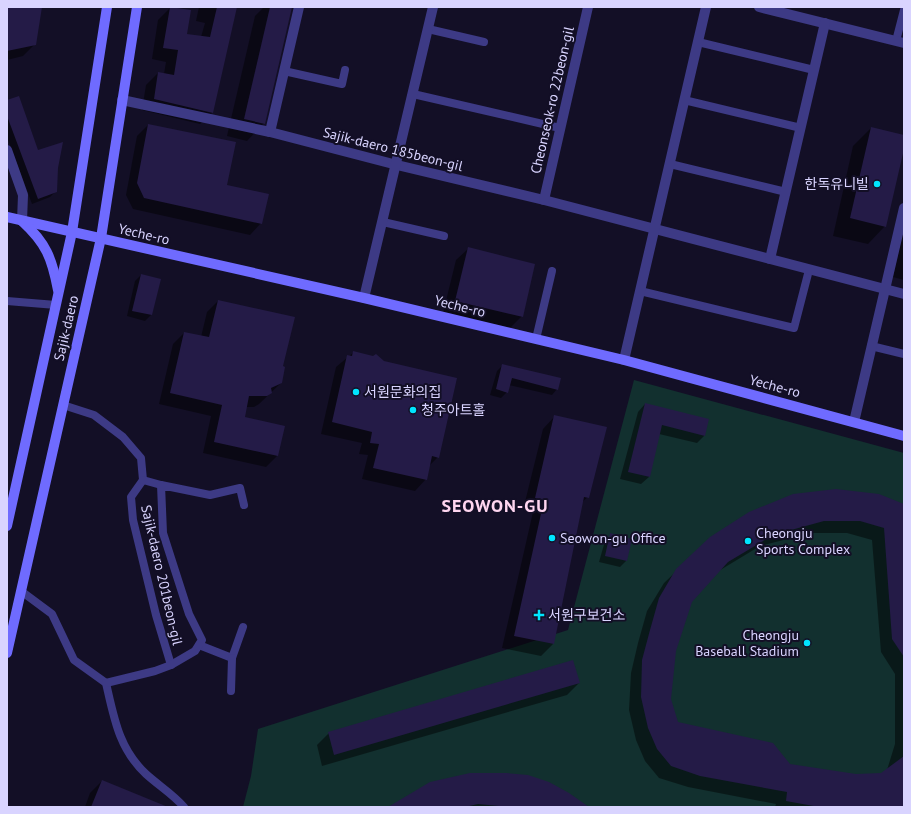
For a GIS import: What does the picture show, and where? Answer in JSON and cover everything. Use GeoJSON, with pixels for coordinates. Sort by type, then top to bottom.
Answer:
{"type":"FeatureCollection","features":[{"type":"Feature","properties":{"kind":"main road","name":"Sajik-daero"},"geometry":{"type":"LineString","coordinates":[[7,526],[72,232],[107,7]]}},
{"type":"Feature","properties":{"kind":"main road","name":"Sajik-daero"},"geometry":{"type":"LineString","coordinates":[[7,653],[101,238],[137,7]]}},
{"type":"Feature","properties":{"kind":"main road","name":"Yeche-ro"},"geometry":{"type":"LineString","coordinates":[[7,217],[364,298],[624,360],[904,436]]}},
{"type":"Feature","properties":{"kind":"main road"},"geometry":{"type":"LineString","coordinates":[[22,221],[45,245],[59,294]]}},
{"type":"Feature","properties":{"kind":"street"},"geometry":{"type":"LineString","coordinates":[[270,132],[299,7]]}},
{"type":"Feature","properties":{"kind":"street"},"geometry":{"type":"LineString","coordinates":[[364,298],[397,165],[433,7]]}},
{"type":"Feature","properties":{"kind":"street","name":"Cheonseok-ro 22beon-gil"},"geometry":{"type":"LineString","coordinates":[[544,200],[588,7]]}},
{"type":"Feature","properties":{"kind":"street"},"geometry":{"type":"LineString","coordinates":[[624,360],[706,7]]}},
{"type":"Feature","properties":{"kind":"street"},"geometry":{"type":"LineString","coordinates":[[759,7],[900,42]]}},
{"type":"Feature","properties":{"kind":"street"},"geometry":{"type":"LineString","coordinates":[[770,260],[825,23]]}},
{"type":"Feature","properties":{"kind":"street","name":"Sajik-daero 185beon-gil"},"geometry":{"type":"LineString","coordinates":[[122,100],[270,132],[397,165],[544,200],[904,294]]}},
{"type":"Feature","properties":{"kind":"street"},"geometry":{"type":"LineString","coordinates":[[7,150],[23,196],[22,221]]}},
{"type":"Feature","properties":{"kind":"street"},"geometry":{"type":"LineString","coordinates":[[854,422],[904,208]]}},
{"type":"Feature","properties":{"kind":"lane"},"geometry":{"type":"LineString","coordinates":[[900,42],[904,10]]}},
{"type":"Feature","properties":{"kind":"lane"},"geometry":{"type":"LineString","coordinates":[[428,29],[484,42]]}},
{"type":"Feature","properties":{"kind":"lane"},"geometry":{"type":"LineString","coordinates":[[698,42],[814,70]]}},
{"type":"Feature","properties":{"kind":"lane"},"geometry":{"type":"LineString","coordinates":[[284,71],[342,84],[345,70]]}},
{"type":"Feature","properties":{"kind":"lane"},"geometry":{"type":"LineString","coordinates":[[413,94],[560,128]]}},
{"type":"Feature","properties":{"kind":"lane"},"geometry":{"type":"LineString","coordinates":[[684,100],[801,128]]}},
{"type":"Feature","properties":{"kind":"lane"},"geometry":{"type":"LineString","coordinates":[[670,164],[786,192]]}},
{"type":"Feature","properties":{"kind":"lane"},"geometry":{"type":"LineString","coordinates":[[383,222],[444,236]]}},
{"type":"Feature","properties":{"kind":"lane"},"geometry":{"type":"LineString","coordinates":[[640,291],[794,328],[809,270]]}},
{"type":"Feature","properties":{"kind":"lane"},"geometry":{"type":"LineString","coordinates":[[536,339],[552,272]]}},
{"type":"Feature","properties":{"kind":"lane","name":"Sajik-daero"},"geometry":{"type":"LineString","coordinates":[[7,301],[56,305]]}},
{"type":"Feature","properties":{"kind":"lane"},"geometry":{"type":"LineString","coordinates":[[871,346],[904,354]]}},
{"type":"Feature","properties":{"kind":"lane"},"geometry":{"type":"LineString","coordinates":[[63,405],[94,415],[122,437],[141,458],[143,480],[161,485]]}},
{"type":"Feature","properties":{"kind":"lane","name":"Sajik-daero 201beon-gil"},"geometry":{"type":"LineString","coordinates":[[143,480],[131,498],[133,520],[156,615],[171,665],[195,651],[202,640],[187,608],[163,533],[161,485],[210,494],[240,488],[244,505]]}},
{"type":"Feature","properties":{"kind":"lane"},"geometry":{"type":"LineString","coordinates":[[21,591],[52,614],[74,660],[106,683],[116,727],[128,753],[145,773],[184,807]]}},
{"type":"Feature","properties":{"kind":"lane"},"geometry":{"type":"LineString","coordinates":[[231,690],[232,658],[243,627]]}},
{"type":"Feature","properties":{"kind":"lane"},"geometry":{"type":"LineString","coordinates":[[199,645],[232,658]]}},
{"type":"Feature","properties":{"kind":"lane"},"geometry":{"type":"LineString","coordinates":[[106,683],[155,671],[171,665]]}},
{"type":"Feature","properties":{"kind":"green space","name":"Cheongju Sports Complex"},"geometry":{"type":"Polygon","coordinates":[[[634,380],[904,453],[904,807],[243,807],[251,776],[258,729],[568,630],[634,380]]]}},
{"type":"Feature","properties":{"kind":"building"},"geometry":{"type":"Polygon","coordinates":[[[7,7],[42,7],[36,45],[7,51],[7,7]]]}},
{"type":"Feature","properties":{"kind":"building"},"geometry":{"type":"Polygon","coordinates":[[[170,7],[191,10],[187,34],[210,37],[217,7],[237,7],[213,113],[154,99],[158,72],[174,75],[178,50],[163,48],[170,7]]]}},
{"type":"Feature","properties":{"kind":"building"},"geometry":{"type":"Polygon","coordinates":[[[270,7],[292,7],[265,124],[244,119],[270,7]]]}},
{"type":"Feature","properties":{"kind":"building"},"geometry":{"type":"Polygon","coordinates":[[[19,96],[38,150],[63,142],[58,168],[57,192],[38,199],[7,116],[7,100],[19,96]]]}},
{"type":"Feature","properties":{"kind":"building"},"geometry":{"type":"Polygon","coordinates":[[[148,124],[236,142],[227,185],[269,194],[262,224],[144,198],[137,183],[148,124]]]}},
{"type":"Feature","properties":{"kind":"building","name":"한독유니빌"},"geometry":{"type":"Polygon","coordinates":[[[871,127],[904,135],[904,149],[886,227],[850,218],[871,127]]]}},
{"type":"Feature","properties":{"kind":"building"},"geometry":{"type":"Polygon","coordinates":[[[468,247],[535,264],[523,317],[455,301],[468,247]]]}},
{"type":"Feature","properties":{"kind":"building"},"geometry":{"type":"Polygon","coordinates":[[[141,274],[161,279],[152,315],[132,311],[141,274]]]}},
{"type":"Feature","properties":{"kind":"building"},"geometry":{"type":"Polygon","coordinates":[[[218,300],[295,317],[283,366],[285,367],[282,383],[271,388],[272,393],[267,396],[249,396],[245,417],[285,426],[278,456],[214,442],[222,405],[170,393],[184,332],[209,337],[218,300]]]}},
{"type":"Feature","properties":{"kind":"building","name":"청주아트홀"},"geometry":{"type":"Polygon","coordinates":[[[353,351],[373,356],[376,354],[384,361],[457,378],[439,458],[432,456],[427,480],[373,468],[379,444],[370,443],[372,432],[332,422],[347,355],[352,356],[353,351]]]}},
{"type":"Feature","properties":{"kind":"building"},"geometry":{"type":"Polygon","coordinates":[[[502,364],[561,378],[558,390],[512,378],[508,393],[496,389],[502,364]]]}},
{"type":"Feature","properties":{"kind":"building"},"geometry":{"type":"Polygon","coordinates":[[[645,403],[709,419],[705,436],[662,425],[650,477],[628,472],[645,403]]]}},
{"type":"Feature","properties":{"kind":"building"},"geometry":{"type":"Polygon","coordinates":[[[554,415],[607,427],[589,498],[584,497],[554,644],[514,636],[544,500],[535,498],[554,415]]]}},
{"type":"Feature","properties":{"kind":"building"},"geometry":{"type":"Polygon","coordinates":[[[836,489],[879,494],[904,504],[904,657],[892,639],[884,528],[860,521],[824,521],[773,535],[728,562],[692,602],[676,651],[671,699],[678,722],[773,743],[790,764],[856,774],[881,773],[904,756],[904,807],[819,807],[786,801],[787,792],[700,776],[671,766],[657,749],[648,728],[641,697],[642,660],[650,630],[659,598],[676,569],[710,537],[749,512],[793,494],[836,489]]]}},
{"type":"Feature","properties":{"kind":"building"},"geometry":{"type":"Polygon","coordinates":[[[610,533],[632,539],[627,561],[605,556],[610,533]]]}},
{"type":"Feature","properties":{"kind":"building"},"geometry":{"type":"Polygon","coordinates":[[[573,660],[580,683],[334,755],[328,732],[573,660]]]}},
{"type":"Feature","properties":{"kind":"building"},"geometry":{"type":"Polygon","coordinates":[[[470,773],[506,773],[528,775],[549,782],[569,793],[589,807],[509,807],[478,804],[465,807],[388,807],[430,782],[470,773]]]}},
{"type":"Feature","properties":{"kind":"building"},"geometry":{"type":"Polygon","coordinates":[[[102,780],[168,807],[91,807],[102,780]]]}},
{"type":"Feature","properties":{"kind":"place","name":"한독유니빌"},"geometry":{"type":"Point","coordinates":[877,184]}},
{"type":"Feature","properties":{"kind":"place","name":"서원문화의집"},"geometry":{"type":"Point","coordinates":[356,392]}},
{"type":"Feature","properties":{"kind":"place","name":"청주아트홀"},"geometry":{"type":"Point","coordinates":[413,410]}},
{"type":"Feature","properties":{"kind":"place","name":"Seowon-gu Office"},"geometry":{"type":"Point","coordinates":[552,538]}},
{"type":"Feature","properties":{"kind":"place","name":"Cheongju Sports Complex"},"geometry":{"type":"Point","coordinates":[748,541]}},
{"type":"Feature","properties":{"kind":"place","name":"서원구보건소"},"geometry":{"type":"Point","coordinates":[539,615]}},
{"type":"Feature","properties":{"kind":"place","name":"Cheongju Baseball Stadium"},"geometry":{"type":"Point","coordinates":[807,643]}},
{"type":"Feature","properties":{"kind":"district","name":"SEOWON-GU"},"geometry":{"type":"Point","coordinates":[495,506]}}]}
